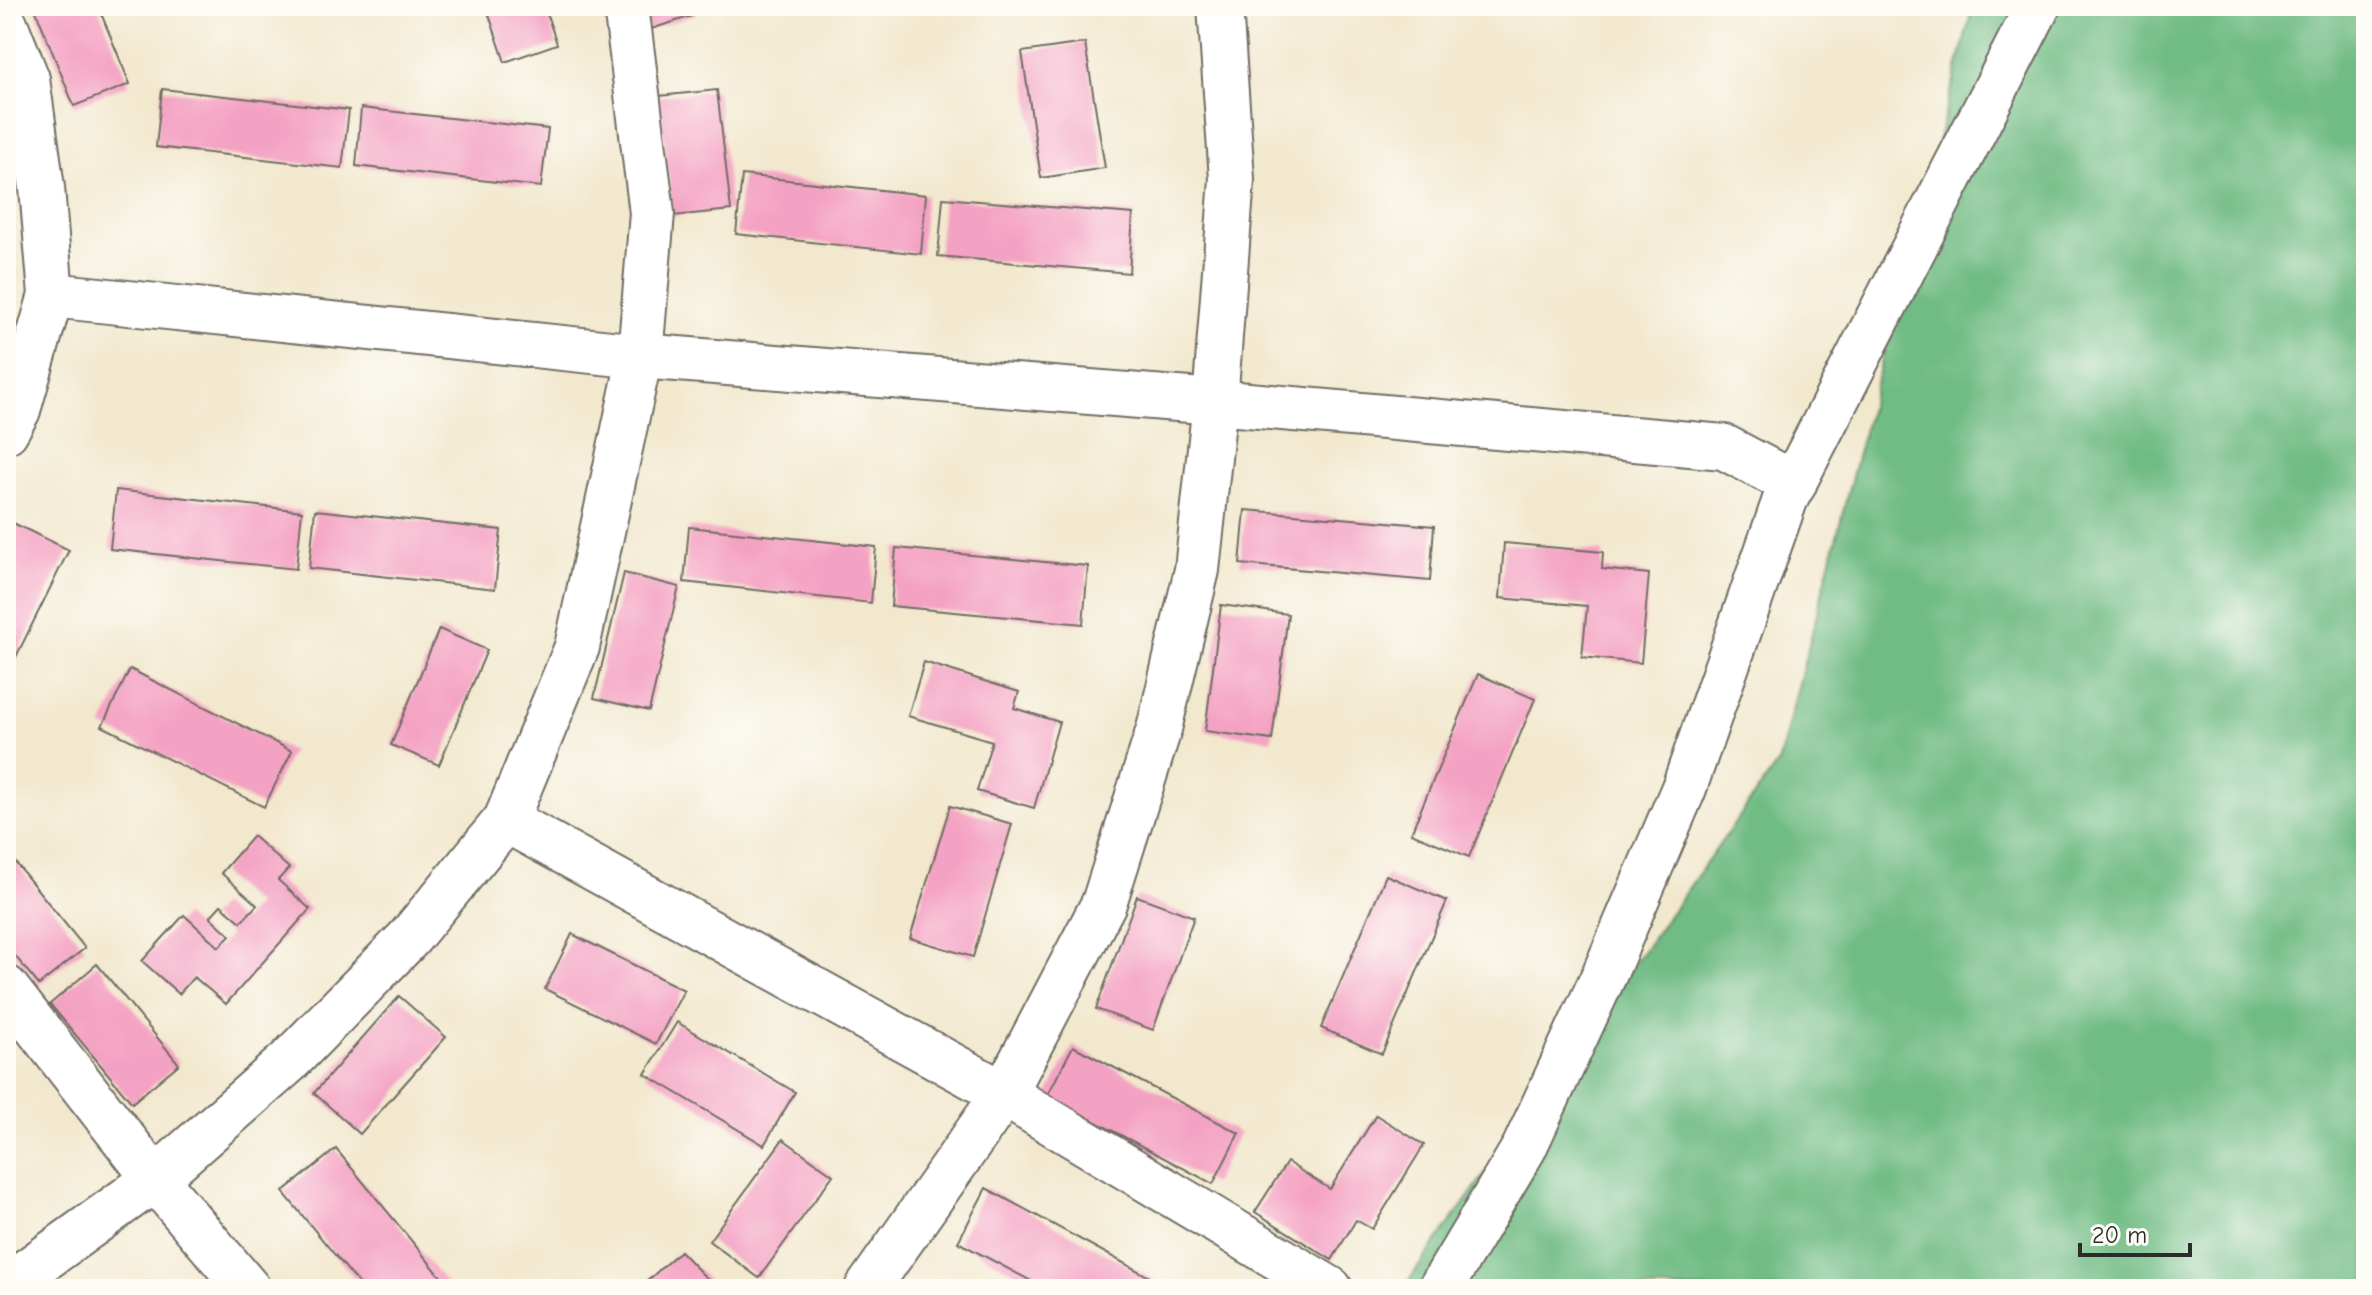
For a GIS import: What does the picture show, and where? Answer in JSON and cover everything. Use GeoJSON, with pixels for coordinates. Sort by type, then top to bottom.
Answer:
{"type":"FeatureCollection","features":[{"type":"Feature","properties":{"kind":"street"},"geometry":{"type":"LineString","coordinates":[[6,1282],[26,1272],[155,1179],[288,1062],[409,938],[506,820],[577,647],[640,356],[652,213],[626,6]]}},
{"type":"Feature","properties":{"kind":"street"},"geometry":{"type":"LineString","coordinates":[[867,1289],[1004,1094],[1104,903],[1159,729],[1197,570],[1215,402],[1232,179],[1220,6]]}},
{"type":"Feature","properties":{"kind":"street"},"geometry":{"type":"LineString","coordinates":[[1440,1289],[1524,1148],[1605,973],[1684,788],[1785,500],[2038,6]]}},
{"type":"Feature","properties":{"kind":"street"},"geometry":{"type":"LineString","coordinates":[[6,26],[27,79],[42,188],[51,295],[18,410],[6,431]]}},
{"type":"Feature","properties":{"kind":"street"},"geometry":{"type":"LineString","coordinates":[[51,295],[640,356],[1724,447],[1794,484]]}},
{"type":"Feature","properties":{"kind":"street"},"geometry":{"type":"LineString","coordinates":[[506,820],[1004,1094],[1330,1289]]}},
{"type":"Feature","properties":{"kind":"street"},"geometry":{"type":"LineString","coordinates":[[6,988],[155,1179],[248,1289]]}},
{"type":"Feature","properties":{"kind":"green space"},"geometry":{"type":"Polygon","coordinates":[[[1973,6],[2366,6],[2366,1289],[1403,1289],[1779,761],[1973,6]]]}},
{"type":"Feature","properties":{"kind":"building"},"geometry":{"type":"Polygon","coordinates":[[[34,6],[98,6],[130,84],[74,106],[34,6]]]}},
{"type":"Feature","properties":{"kind":"building"},"geometry":{"type":"Polygon","coordinates":[[[486,6],[544,6],[557,44],[505,62],[486,6]]]}},
{"type":"Feature","properties":{"kind":"building"},"geometry":{"type":"Polygon","coordinates":[[[640,6],[692,6],[695,15],[648,30],[640,6]]]}},
{"type":"Feature","properties":{"kind":"building"},"geometry":{"type":"Polygon","coordinates":[[[1085,43],[1105,168],[1041,178],[1022,52],[1085,43]]]}},
{"type":"Feature","properties":{"kind":"building"},"geometry":{"type":"Polygon","coordinates":[[[162,89],[349,110],[342,168],[156,147],[162,89]]]}},
{"type":"Feature","properties":{"kind":"building"},"geometry":{"type":"Polygon","coordinates":[[[717,90],[731,210],[673,216],[659,96],[717,90]]]}},
{"type":"Feature","properties":{"kind":"building"},"geometry":{"type":"Polygon","coordinates":[[[361,108],[548,129],[541,187],[356,166],[361,108]]]}},
{"type":"Feature","properties":{"kind":"building"},"geometry":{"type":"Polygon","coordinates":[[[742,175],[926,195],[921,254],[736,234],[742,175]]]}},
{"type":"Feature","properties":{"kind":"building"},"geometry":{"type":"Polygon","coordinates":[[[943,198],[1133,214],[1129,273],[938,256],[943,198]]]}},
{"type":"Feature","properties":{"kind":"building"},"geometry":{"type":"Polygon","coordinates":[[[116,490],[302,511],[296,569],[110,549],[116,490]]]}},
{"type":"Feature","properties":{"kind":"building"},"geometry":{"type":"Polygon","coordinates":[[[315,510],[501,530],[495,589],[309,568],[315,510]]]}},
{"type":"Feature","properties":{"kind":"building"},"geometry":{"type":"Polygon","coordinates":[[[1245,510],[1434,526],[1430,581],[1240,564],[1245,510]]]}},
{"type":"Feature","properties":{"kind":"building"},"geometry":{"type":"Polygon","coordinates":[[[13,523],[69,550],[14,661],[6,657],[6,536],[13,523]]]}},
{"type":"Feature","properties":{"kind":"building"},"geometry":{"type":"Polygon","coordinates":[[[689,527],[876,547],[871,603],[684,582],[689,527]]]}},
{"type":"Feature","properties":{"kind":"building"},"geometry":{"type":"Polygon","coordinates":[[[1504,543],[1603,552],[1602,569],[1649,574],[1641,663],[1582,657],[1587,606],[1500,598],[1504,543]]]}},
{"type":"Feature","properties":{"kind":"building"},"geometry":{"type":"Polygon","coordinates":[[[896,548],[1088,566],[1083,624],[891,606],[896,548]]]}},
{"type":"Feature","properties":{"kind":"building"},"geometry":{"type":"Polygon","coordinates":[[[624,573],[679,587],[649,711],[594,698],[624,573]]]}},
{"type":"Feature","properties":{"kind":"building"},"geometry":{"type":"Polygon","coordinates":[[[1221,605],[1288,614],[1272,740],[1205,731],[1221,605]]]}},
{"type":"Feature","properties":{"kind":"building"},"geometry":{"type":"Polygon","coordinates":[[[439,629],[487,650],[439,765],[391,745],[439,629]]]}},
{"type":"Feature","properties":{"kind":"building"},"geometry":{"type":"Polygon","coordinates":[[[924,662],[1019,692],[1014,708],[1059,722],[1034,808],[977,791],[992,741],[908,716],[924,662]]]}},
{"type":"Feature","properties":{"kind":"building"},"geometry":{"type":"Polygon","coordinates":[[[130,669],[292,751],[264,807],[102,726],[130,669]]]}},
{"type":"Feature","properties":{"kind":"building"},"geometry":{"type":"Polygon","coordinates":[[[1478,674],[1535,699],[1469,857],[1411,833],[1478,674]]]}},
{"type":"Feature","properties":{"kind":"building"},"geometry":{"type":"Polygon","coordinates":[[[950,806],[1012,824],[973,957],[910,938],[950,806]]]}},
{"type":"Feature","properties":{"kind":"building"},"geometry":{"type":"Polygon","coordinates":[[[253,836],[289,868],[278,880],[310,909],[226,1004],[194,977],[179,994],[142,961],[184,915],[219,947],[230,935],[210,917],[221,905],[241,922],[257,905],[221,873],[253,836]]]}},
{"type":"Feature","properties":{"kind":"building"},"geometry":{"type":"Polygon","coordinates":[[[6,851],[85,948],[39,985],[6,945],[6,851]]]}},
{"type":"Feature","properties":{"kind":"building"},"geometry":{"type":"Polygon","coordinates":[[[1386,875],[1447,901],[1382,1054],[1321,1028],[1386,875]]]}},
{"type":"Feature","properties":{"kind":"building"},"geometry":{"type":"Polygon","coordinates":[[[1137,896],[1194,917],[1153,1030],[1096,1009],[1137,896]]]}},
{"type":"Feature","properties":{"kind":"building"},"geometry":{"type":"Polygon","coordinates":[[[572,934],[684,990],[656,1044],[545,989],[572,934]]]}},
{"type":"Feature","properties":{"kind":"building"},"geometry":{"type":"Polygon","coordinates":[[[97,964],[179,1064],[132,1103],[50,1004],[97,964]]]}},
{"type":"Feature","properties":{"kind":"building"},"geometry":{"type":"Polygon","coordinates":[[[399,996],[446,1037],[360,1134],[314,1093],[399,996]]]}},
{"type":"Feature","properties":{"kind":"building"},"geometry":{"type":"Polygon","coordinates":[[[677,1022],[795,1092],[764,1145],[645,1074],[677,1022]]]}},
{"type":"Feature","properties":{"kind":"building"},"geometry":{"type":"Polygon","coordinates":[[[1073,1046],[1239,1133],[1213,1184],[1047,1096],[1073,1046]]]}},
{"type":"Feature","properties":{"kind":"building"},"geometry":{"type":"Polygon","coordinates":[[[1376,1115],[1424,1145],[1372,1229],[1356,1220],[1332,1260],[1255,1212],[1287,1162],[1330,1189],[1376,1115]]]}},
{"type":"Feature","properties":{"kind":"building"},"geometry":{"type":"Polygon","coordinates":[[[783,1139],[833,1175],[759,1278],[709,1241],[783,1139]]]}},
{"type":"Feature","properties":{"kind":"building"},"geometry":{"type":"Polygon","coordinates":[[[336,1149],[451,1289],[363,1289],[283,1192],[336,1149]]]}},
{"type":"Feature","properties":{"kind":"building"},"geometry":{"type":"Polygon","coordinates":[[[986,1188],[1155,1280],[1151,1289],[1046,1289],[958,1242],[986,1188]]]}},
{"type":"Feature","properties":{"kind":"building"},"geometry":{"type":"Polygon","coordinates":[[[680,1251],[713,1285],[708,1289],[649,1289],[644,1284],[680,1251]]]}}]}
